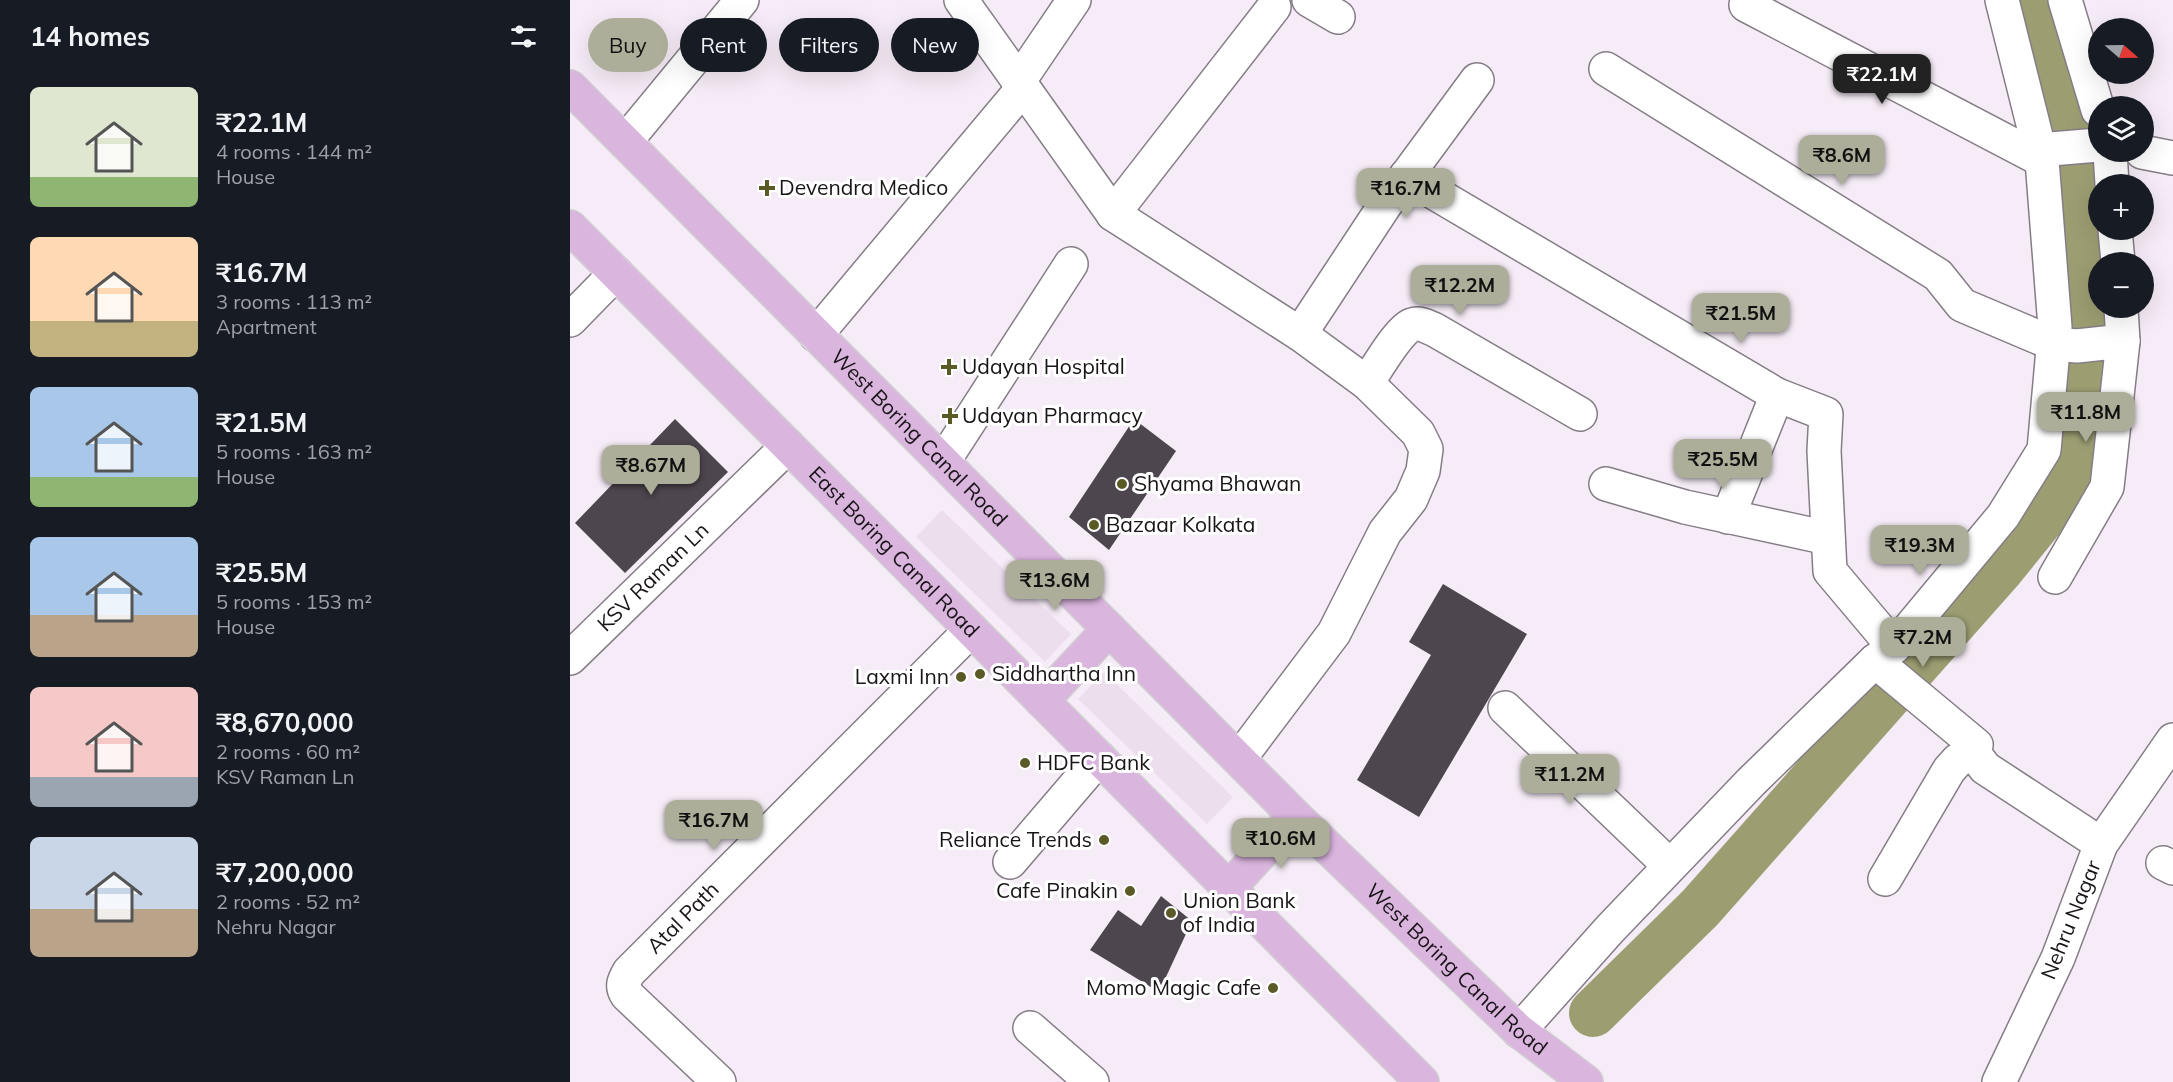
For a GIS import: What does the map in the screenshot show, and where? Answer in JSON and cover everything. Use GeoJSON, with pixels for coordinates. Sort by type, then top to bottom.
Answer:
{"type":"FeatureCollection","features":[{"type":"Feature","properties":{"kind":"main road","name":"West Boring Canal Road"},"geometry":{"type":"LineString","coordinates":[[570,87],[1295,816],[1519,1031],[1586,1082]]}},
{"type":"Feature","properties":{"kind":"main road","name":"East Boring Canal Road"},"geometry":{"type":"LineString","coordinates":[[570,227],[1420,1081]]}},
{"type":"Feature","properties":{"kind":"main road"},"geometry":{"type":"LineString","coordinates":[[1042,701],[1109,629]]}},
{"type":"Feature","properties":{"kind":"main road"},"geometry":{"type":"LineString","coordinates":[[1229,888],[1295,816]]}},
{"type":"Feature","properties":{"kind":"street"},"geometry":{"type":"LineString","coordinates":[[625,142],[742,0]]}},
{"type":"Feature","properties":{"kind":"street"},"geometry":{"type":"LineString","coordinates":[[961,0],[1113,214],[1300,334],[1366,383],[1418,433],[1426,449],[1423,471],[1411,499],[1385,532],[1334,633],[1239,759]]}},
{"type":"Feature","properties":{"kind":"street"},"geometry":{"type":"LineString","coordinates":[[816,335],[1021,84],[1074,0]]}},
{"type":"Feature","properties":{"kind":"street"},"geometry":{"type":"LineString","coordinates":[[1309,0],[1338,18]]}},
{"type":"Feature","properties":{"kind":"street"},"geometry":{"type":"LineString","coordinates":[[1519,1031],[1610,929],[1751,783],[1888,662],[2003,516],[2044,450],[2065,345],[2055,327],[2041,155],[2002,0]]}},
{"type":"Feature","properties":{"kind":"street"},"geometry":{"type":"LineString","coordinates":[[2065,0],[2094,96]]}},
{"type":"Feature","properties":{"kind":"street"},"geometry":{"type":"LineString","coordinates":[[1746,5],[2041,155],[2088,146]]}},
{"type":"Feature","properties":{"kind":"street"},"geometry":{"type":"LineString","coordinates":[[1113,214],[1274,7]]}},
{"type":"Feature","properties":{"kind":"street"},"geometry":{"type":"LineString","coordinates":[[1606,69],[1938,275],[1962,305],[2065,345],[2117,342]]}},
{"type":"Feature","properties":{"kind":"street"},"geometry":{"type":"LineString","coordinates":[[1300,334],[1385,205],[1476,80]]}},
{"type":"Feature","properties":{"kind":"street"},"geometry":{"type":"LineString","coordinates":[[2154,154],[2173,158]]}},
{"type":"Feature","properties":{"kind":"street"},"geometry":{"type":"LineString","coordinates":[[1406,176],[1777,395],[1728,518]]}},
{"type":"Feature","properties":{"kind":"street"},"geometry":{"type":"LineString","coordinates":[[943,462],[1071,264]]}},
{"type":"Feature","properties":{"kind":"street"},"geometry":{"type":"LineString","coordinates":[[570,320],[616,273]]}},
{"type":"Feature","properties":{"kind":"street"},"geometry":{"type":"LineString","coordinates":[[2055,577],[2107,487],[2120,318]]}},
{"type":"Feature","properties":{"kind":"street"},"geometry":{"type":"LineString","coordinates":[[1366,383],[1401,333],[1408,326],[1416,324],[1435,330],[1580,414]]}},
{"type":"Feature","properties":{"kind":"street","name":"Nehru Nagar"},"geometry":{"type":"LineString","coordinates":[[1777,395],[1826,414],[1824,451],[1830,571],[1888,662],[1921,698],[1975,749],[1985,768],[2101,844],[2058,958],[1999,1082]]}},
{"type":"Feature","properties":{"kind":"street","name":"KSV Raman Ln"},"geometry":{"type":"LineString","coordinates":[[570,658],[788,446]]}},
{"type":"Feature","properties":{"kind":"street"},"geometry":{"type":"LineString","coordinates":[[1606,484],[1728,518],[1828,538]]}},
{"type":"Feature","properties":{"kind":"street","name":"Atal Path"},"geometry":{"type":"LineString","coordinates":[[719,1082],[627,995],[624,990],[629,972],[971,630]]}},
{"type":"Feature","properties":{"kind":"street"},"geometry":{"type":"LineString","coordinates":[[1505,708],[1670,866]]}},
{"type":"Feature","properties":{"kind":"street"},"geometry":{"type":"LineString","coordinates":[[2101,844],[2173,740]]}},
{"type":"Feature","properties":{"kind":"street"},"geometry":{"type":"LineString","coordinates":[[1885,879],[1949,770],[1958,760],[1975,749]]}},
{"type":"Feature","properties":{"kind":"street"},"geometry":{"type":"LineString","coordinates":[[1010,862],[1099,758]]}},
{"type":"Feature","properties":{"kind":"street"},"geometry":{"type":"LineString","coordinates":[[1030,1028],[1092,1082]]}},
{"type":"Feature","properties":{"kind":"shaded area"},"geometry":{"type":"Polygon","coordinates":[[[942,510],[1071,634],[1045,662],[916,537],[942,510]]]}},
{"type":"Feature","properties":{"kind":"shaded area"},"geometry":{"type":"Polygon","coordinates":[[[1104,672],[1233,797],[1207,824],[1078,699],[1104,672]]]}},
{"type":"Feature","properties":{"kind":"building"},"geometry":{"type":"Polygon","coordinates":[[[675,419],[728,472],[625,573],[575,523],[675,419]]]}},
{"type":"Feature","properties":{"kind":"building","name":"Shyama Bhawan"},"geometry":{"type":"Polygon","coordinates":[[[1134,419],[1176,451],[1109,550],[1069,517],[1134,419]]]}},
{"type":"Feature","properties":{"kind":"building"},"geometry":{"type":"Polygon","coordinates":[[[1443,584],[1527,634],[1419,817],[1357,780],[1431,655],[1409,642],[1443,584]]]}},
{"type":"Feature","properties":{"kind":"building"},"geometry":{"type":"Polygon","coordinates":[[[1161,896],[1192,921],[1159,992],[1090,950],[1118,910],[1141,926],[1161,896]]]}},
{"type":"Feature","properties":{"kind":"waterway"},"geometry":{"type":"LineString","coordinates":[[1593,1013],[1700,908],[2001,568],[2065,489],[2085,408],[2084,179],[2074,130],[2034,0]]}},
{"type":"Feature","properties":{"kind":"place","name":"Devendra Medico"},"geometry":{"type":"Point","coordinates":[767,188]}},
{"type":"Feature","properties":{"kind":"place","name":"Udayan Hospital"},"geometry":{"type":"Point","coordinates":[949,367]}},
{"type":"Feature","properties":{"kind":"place","name":"Udayan Pharmacy"},"geometry":{"type":"Point","coordinates":[950,416]}},
{"type":"Feature","properties":{"kind":"place","name":"Shyama Bhawan"},"geometry":{"type":"Point","coordinates":[1122,484]}},
{"type":"Feature","properties":{"kind":"place","name":"Bazaar Kolkata"},"geometry":{"type":"Point","coordinates":[1094,525]}},
{"type":"Feature","properties":{"kind":"place","name":"Siddhartha Inn"},"geometry":{"type":"Point","coordinates":[980,674]}},
{"type":"Feature","properties":{"kind":"place","name":"Laxmi Inn"},"geometry":{"type":"Point","coordinates":[961,677]}},
{"type":"Feature","properties":{"kind":"place","name":"HDFC Bank"},"geometry":{"type":"Point","coordinates":[1025,763]}},
{"type":"Feature","properties":{"kind":"place","name":"Reliance Trends"},"geometry":{"type":"Point","coordinates":[1104,840]}},
{"type":"Feature","properties":{"kind":"place","name":"Cafe Pinakin"},"geometry":{"type":"Point","coordinates":[1130,891]}},
{"type":"Feature","properties":{"kind":"place","name":"Union Bank of India"},"geometry":{"type":"Point","coordinates":[1171,913]}},
{"type":"Feature","properties":{"kind":"place","name":"Momo Magic Cafe"},"geometry":{"type":"Point","coordinates":[1273,988]}}]}
